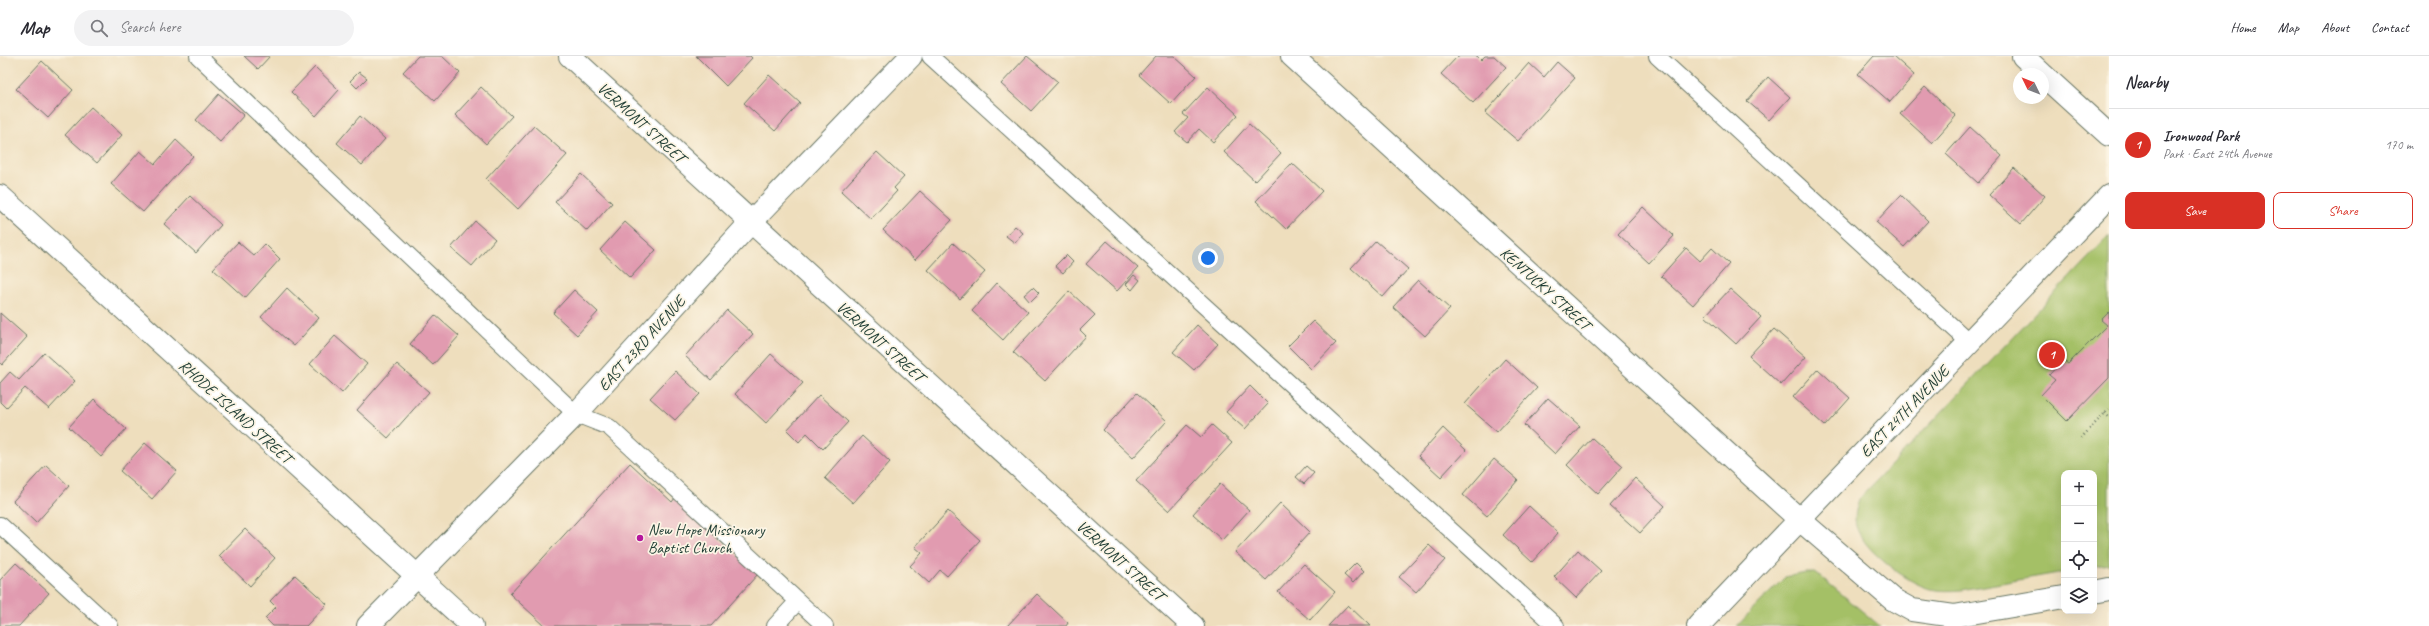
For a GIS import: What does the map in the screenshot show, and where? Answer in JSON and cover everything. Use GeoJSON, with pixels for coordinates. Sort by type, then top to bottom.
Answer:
{"type":"FeatureCollection","features":[{"type":"Feature","properties":{"kind":"street","name":"VERMONT STREET"},"geometry":{"type":"LineString","coordinates":[[570,56],[1193,626]]}},
{"type":"Feature","properties":{"kind":"street","name":"EAST 23RD AVENUE"},"geometry":{"type":"LineString","coordinates":[[368,626],[576,414],[751,222],[911,56]]}},
{"type":"Feature","properties":{"kind":"street","name":"KENTUCKY STREET"},"geometry":{"type":"LineString","coordinates":[[1292,56],[1800,520],[1865,578],[1892,599],[1912,610],[1954,616],[2061,598]]}},
{"type":"Feature","properties":{"kind":"street"},"geometry":{"type":"LineString","coordinates":[[2023,56],[2036,68]]}},
{"type":"Feature","properties":{"kind":"street"},"geometry":{"type":"LineString","coordinates":[[2049,80],[2109,135]]}},
{"type":"Feature","properties":{"kind":"street","name":"RHODE ISLAND STREET"},"geometry":{"type":"LineString","coordinates":[[0,196],[472,626]]}},
{"type":"Feature","properties":{"kind":"street","name":"EAST 24TH AVENUE"},"geometry":{"type":"LineString","coordinates":[[1698,626],[2109,196]]}},
{"type":"Feature","properties":{"kind":"street"},"geometry":{"type":"LineString","coordinates":[[2097,591],[2109,589]]}},
{"type":"Feature","properties":{"kind":"lane"},"geometry":{"type":"LineString","coordinates":[[198,56],[576,414],[608,427],[825,626]]}},
{"type":"Feature","properties":{"kind":"lane"},"geometry":{"type":"LineString","coordinates":[[930,56],[1556,626]]}},
{"type":"Feature","properties":{"kind":"lane"},"geometry":{"type":"LineString","coordinates":[[1657,56],[1969,342]]}},
{"type":"Feature","properties":{"kind":"lane"},"geometry":{"type":"LineString","coordinates":[[0,525],[110,626]]}},
{"type":"Feature","properties":{"kind":"lane"},"geometry":{"type":"LineString","coordinates":[[775,626],[798,601]]}},
{"type":"Feature","properties":{"kind":"path"},"geometry":{"type":"LineString","coordinates":[[2081,438],[2109,409]]}},
{"type":"Feature","properties":{"kind":"path"},"geometry":{"type":"LineString","coordinates":[[2105,413],[2109,417]]}},
{"type":"Feature","properties":{"kind":"green space"},"geometry":{"type":"Polygon","coordinates":[[[2109,236],[2109,564],[2097,566],[2097,470],[2061,470],[2061,573],[1953,591],[1930,589],[1909,580],[1876,555],[1860,535],[1856,526],[1856,509],[1859,499],[2109,236]]]}},
{"type":"Feature","properties":{"kind":"green space"},"geometry":{"type":"Polygon","coordinates":[[[1814,573],[1821,577],[1880,626],[1737,626],[1785,577],[1814,573]]]}},
{"type":"Feature","properties":{"kind":"building"},"geometry":{"type":"Polygon","coordinates":[[[244,56],[270,56],[258,69],[244,56]]]}},
{"type":"Feature","properties":{"kind":"building"},"geometry":{"type":"Polygon","coordinates":[[[418,56],[442,56],[460,73],[435,101],[403,72],[418,56]]]}},
{"type":"Feature","properties":{"kind":"building"},"geometry":{"type":"Polygon","coordinates":[[[696,56],[750,56],[752,58],[726,86],[696,56]]]}},
{"type":"Feature","properties":{"kind":"building"},"geometry":{"type":"Polygon","coordinates":[[[1027,56],[1058,82],[1031,111],[1001,84],[1027,56]]]}},
{"type":"Feature","properties":{"kind":"building"},"geometry":{"type":"Polygon","coordinates":[[[1156,56],[1174,56],[1196,76],[1171,104],[1139,75],[1156,56]]]}},
{"type":"Feature","properties":{"kind":"building"},"geometry":{"type":"Polygon","coordinates":[[[1458,56],[1477,56],[1481,60],[1485,56],[1494,56],[1506,67],[1473,103],[1441,74],[1458,56]]]}},
{"type":"Feature","properties":{"kind":"building"},"geometry":{"type":"Polygon","coordinates":[[[1874,56],[1893,56],[1914,75],[1890,102],[1858,74],[1874,56]]]}},
{"type":"Feature","properties":{"kind":"building"},"geometry":{"type":"Polygon","coordinates":[[[42,61],[73,90],[48,118],[16,89],[42,61]]]}},
{"type":"Feature","properties":{"kind":"building"},"geometry":{"type":"Polygon","coordinates":[[[1557,62],[1575,78],[1518,141],[1485,113],[1529,63],[1544,77],[1557,62]]]}},
{"type":"Feature","properties":{"kind":"building"},"geometry":{"type":"Polygon","coordinates":[[[315,67],[339,90],[316,116],[291,92],[315,67]]]}},
{"type":"Feature","properties":{"kind":"building"},"geometry":{"type":"Polygon","coordinates":[[[359,72],[367,78],[357,88],[350,81],[359,72]]]}},
{"type":"Feature","properties":{"kind":"building"},"geometry":{"type":"Polygon","coordinates":[[[769,75],[800,103],[775,131],[744,103],[769,75]]]}},
{"type":"Feature","properties":{"kind":"building"},"geometry":{"type":"Polygon","coordinates":[[[1768,77],[1790,97],[1769,120],[1747,101],[1768,77]]]}},
{"type":"Feature","properties":{"kind":"building"},"geometry":{"type":"Polygon","coordinates":[[[481,87],[512,116],[486,144],[455,115],[481,87]]]}},
{"type":"Feature","properties":{"kind":"building"},"geometry":{"type":"Polygon","coordinates":[[[1208,87],[1238,115],[1213,142],[1199,129],[1187,142],[1175,132],[1188,118],[1183,114],[1208,87]]]}},
{"type":"Feature","properties":{"kind":"building"},"geometry":{"type":"Polygon","coordinates":[[[1925,87],[1956,116],[1932,143],[1900,114],[1925,87]]]}},
{"type":"Feature","properties":{"kind":"building"},"geometry":{"type":"Polygon","coordinates":[[[219,94],[244,115],[220,142],[196,120],[219,94]]]}},
{"type":"Feature","properties":{"kind":"building"},"geometry":{"type":"Polygon","coordinates":[[[91,107],[122,135],[97,163],[65,135],[91,107]]]}},
{"type":"Feature","properties":{"kind":"building"},"geometry":{"type":"Polygon","coordinates":[[[360,116],[385,139],[362,165],[337,143],[360,116]]]}},
{"type":"Feature","properties":{"kind":"building"},"geometry":{"type":"Polygon","coordinates":[[[1249,124],[1281,153],[1255,181],[1224,152],[1249,124]]]}},
{"type":"Feature","properties":{"kind":"building"},"geometry":{"type":"Polygon","coordinates":[[[534,126],[567,155],[518,209],[486,179],[534,126]]]}},
{"type":"Feature","properties":{"kind":"building"},"geometry":{"type":"Polygon","coordinates":[[[1970,127],[2002,156],[1978,183],[1946,154],[1970,127]]]}},
{"type":"Feature","properties":{"kind":"building"},"geometry":{"type":"Polygon","coordinates":[[[176,140],[193,156],[143,212],[111,184],[140,151],[155,164],[176,140]]]}},
{"type":"Feature","properties":{"kind":"building"},"geometry":{"type":"Polygon","coordinates":[[[877,152],[904,177],[894,188],[897,191],[871,219],[841,191],[877,152]]]}},
{"type":"Feature","properties":{"kind":"building"},"geometry":{"type":"Polygon","coordinates":[[[1292,163],[1322,191],[1286,229],[1256,201],[1292,163]]]}},
{"type":"Feature","properties":{"kind":"building"},"geometry":{"type":"Polygon","coordinates":[[[2014,168],[2045,196],[2021,224],[1989,195],[2014,168]]]}},
{"type":"Feature","properties":{"kind":"building"},"geometry":{"type":"Polygon","coordinates":[[[581,174],[612,203],[587,231],[555,202],[581,174]]]}},
{"type":"Feature","properties":{"kind":"building"},"geometry":{"type":"Polygon","coordinates":[[[920,191],[952,220],[915,260],[883,230],[920,191]]]}},
{"type":"Feature","properties":{"kind":"building"},"geometry":{"type":"Polygon","coordinates":[[[1901,195],[1928,221],[1904,247],[1876,222],[1901,195]]]}},
{"type":"Feature","properties":{"kind":"building"},"geometry":{"type":"Polygon","coordinates":[[[190,196],[221,225],[196,253],[164,224],[190,196]]]}},
{"type":"Feature","properties":{"kind":"building"},"geometry":{"type":"Polygon","coordinates":[[[1643,207],[1674,236],[1649,263],[1618,234],[1643,207]]]}},
{"type":"Feature","properties":{"kind":"building"},"geometry":{"type":"Polygon","coordinates":[[[475,221],[495,239],[472,266],[451,248],[475,221]]]}},
{"type":"Feature","properties":{"kind":"building"},"geometry":{"type":"Polygon","coordinates":[[[625,222],[656,250],[630,278],[600,250],[625,222]]]}},
{"type":"Feature","properties":{"kind":"building"},"geometry":{"type":"Polygon","coordinates":[[[1015,226],[1023,233],[1015,243],[1006,236],[1015,226]]]}},
{"type":"Feature","properties":{"kind":"building"},"geometry":{"type":"Polygon","coordinates":[[[1107,241],[1138,268],[1117,291],[1086,264],[1107,241]]]}},
{"type":"Feature","properties":{"kind":"building"},"geometry":{"type":"Polygon","coordinates":[[[1376,241],[1408,269],[1383,297],[1351,268],[1376,241]]]}},
{"type":"Feature","properties":{"kind":"building"},"geometry":{"type":"Polygon","coordinates":[[[238,242],[254,256],[265,244],[280,259],[245,298],[213,269],[238,242]]]}},
{"type":"Feature","properties":{"kind":"building"},"geometry":{"type":"Polygon","coordinates":[[[953,243],[985,272],[960,299],[928,270],[953,243]]]}},
{"type":"Feature","properties":{"kind":"building"},"geometry":{"type":"Polygon","coordinates":[[[1686,248],[1700,261],[1712,248],[1729,264],[1693,305],[1661,276],[1686,248]]]}},
{"type":"Feature","properties":{"kind":"building"},"geometry":{"type":"Polygon","coordinates":[[[1066,255],[1073,262],[1063,273],[1055,266],[1066,255]]]}},
{"type":"Feature","properties":{"kind":"building"},"geometry":{"type":"Polygon","coordinates":[[[1134,275],[1140,280],[1132,290],[1126,284],[1134,275]]]}},
{"type":"Feature","properties":{"kind":"building"},"geometry":{"type":"Polygon","coordinates":[[[1418,280],[1450,309],[1425,336],[1393,307],[1418,280]]]}},
{"type":"Feature","properties":{"kind":"building"},"geometry":{"type":"Polygon","coordinates":[[[997,283],[1028,312],[1003,340],[972,311],[997,283]]]}},
{"type":"Feature","properties":{"kind":"building"},"geometry":{"type":"Polygon","coordinates":[[[1033,287],[1039,293],[1030,302],[1024,295],[1033,287]]]}},
{"type":"Feature","properties":{"kind":"building"},"geometry":{"type":"Polygon","coordinates":[[[287,288],[319,318],[294,346],[261,317],[287,288]]]}},
{"type":"Feature","properties":{"kind":"building"},"geometry":{"type":"Polygon","coordinates":[[[1730,289],[1761,317],[1736,344],[1705,316],[1730,289]]]}},
{"type":"Feature","properties":{"kind":"building"},"geometry":{"type":"Polygon","coordinates":[[[574,290],[598,312],[577,335],[553,313],[574,290]]]}},
{"type":"Feature","properties":{"kind":"building"},"geometry":{"type":"Polygon","coordinates":[[[1069,291],[1095,315],[1080,330],[1086,336],[1045,381],[1013,352],[1069,291]]]}},
{"type":"Feature","properties":{"kind":"building"},"geometry":{"type":"Polygon","coordinates":[[[727,310],[753,334],[711,380],[685,356],[727,310]]]}},
{"type":"Feature","properties":{"kind":"building"},"geometry":{"type":"Polygon","coordinates":[[[2109,312],[2109,378],[2067,421],[2041,395],[2055,380],[2049,375],[2063,360],[2068,364],[2107,325],[2101,320],[2109,312]]]}},
{"type":"Feature","properties":{"kind":"building"},"geometry":{"type":"Polygon","coordinates":[[[0,313],[27,337],[2,365],[0,363],[0,313]]]}},
{"type":"Feature","properties":{"kind":"building"},"geometry":{"type":"Polygon","coordinates":[[[435,315],[459,336],[433,365],[410,344],[435,315]]]}},
{"type":"Feature","properties":{"kind":"building"},"geometry":{"type":"Polygon","coordinates":[[[1313,321],[1336,343],[1311,369],[1288,346],[1313,321]]]}},
{"type":"Feature","properties":{"kind":"building"},"geometry":{"type":"Polygon","coordinates":[[[1197,325],[1218,344],[1194,370],[1173,352],[1197,325]]]}},
{"type":"Feature","properties":{"kind":"building"},"geometry":{"type":"Polygon","coordinates":[[[1774,329],[1806,357],[1781,385],[1749,356],[1774,329]]]}},
{"type":"Feature","properties":{"kind":"building"},"geometry":{"type":"Polygon","coordinates":[[[335,336],[367,364],[342,393],[310,364],[335,336]]]}},
{"type":"Feature","properties":{"kind":"building"},"geometry":{"type":"Polygon","coordinates":[[[44,353],[75,381],[49,409],[25,388],[6,408],[0,402],[0,383],[10,372],[19,380],[44,353]]]}},
{"type":"Feature","properties":{"kind":"building"},"geometry":{"type":"Polygon","coordinates":[[[771,354],[803,383],[766,423],[735,394],[771,354]]]}},
{"type":"Feature","properties":{"kind":"building"},"geometry":{"type":"Polygon","coordinates":[[[1505,359],[1537,388],[1497,432],[1465,404],[1505,359]]]}},
{"type":"Feature","properties":{"kind":"building"},"geometry":{"type":"Polygon","coordinates":[[[397,364],[429,392],[388,438],[357,410],[397,364]]]}},
{"type":"Feature","properties":{"kind":"building"},"geometry":{"type":"Polygon","coordinates":[[[1818,369],[1850,398],[1825,426],[1793,397],[1818,369]]]}},
{"type":"Feature","properties":{"kind":"building"},"geometry":{"type":"Polygon","coordinates":[[[675,371],[700,394],[675,420],[650,398],[675,371]]]}},
{"type":"Feature","properties":{"kind":"building"},"geometry":{"type":"Polygon","coordinates":[[[1250,386],[1268,404],[1245,429],[1226,412],[1250,386]]]}},
{"type":"Feature","properties":{"kind":"building"},"geometry":{"type":"Polygon","coordinates":[[[1137,393],[1167,421],[1133,458],[1103,430],[1137,393]]]}},
{"type":"Feature","properties":{"kind":"building"},"geometry":{"type":"Polygon","coordinates":[[[819,395],[848,422],[823,449],[807,433],[799,442],[787,430],[819,395]]]}},
{"type":"Feature","properties":{"kind":"building"},"geometry":{"type":"Polygon","coordinates":[[[1548,398],[1580,426],[1555,454],[1524,425],[1548,398]]]}},
{"type":"Feature","properties":{"kind":"building"},"geometry":{"type":"Polygon","coordinates":[[[94,399],[126,429],[101,457],[69,427],[94,399]]]}},
{"type":"Feature","properties":{"kind":"building"},"geometry":{"type":"Polygon","coordinates":[[[1187,425],[1201,437],[1212,425],[1232,443],[1169,511],[1136,481],[1187,425]]]}},
{"type":"Feature","properties":{"kind":"building"},"geometry":{"type":"Polygon","coordinates":[[[1443,428],[1466,450],[1441,477],[1418,456],[1443,428]]]}},
{"type":"Feature","properties":{"kind":"building"},"geometry":{"type":"Polygon","coordinates":[[[862,436],[890,462],[853,503],[825,478],[862,436]]]}},
{"type":"Feature","properties":{"kind":"building"},"geometry":{"type":"Polygon","coordinates":[[[1592,438],[1623,466],[1598,494],[1567,465],[1592,438]]]}},
{"type":"Feature","properties":{"kind":"building"},"geometry":{"type":"Polygon","coordinates":[[[145,443],[177,471],[152,499],[120,471],[145,443]]]}},
{"type":"Feature","properties":{"kind":"building"},"geometry":{"type":"Polygon","coordinates":[[[1494,459],[1518,480],[1487,516],[1463,495],[1494,459]]]}},
{"type":"Feature","properties":{"kind":"building","name":"New Hope Missionary Baptist Church"},"geometry":{"type":"Polygon","coordinates":[[[630,463],[672,502],[675,498],[758,574],[711,626],[545,626],[510,594],[630,463]]]}},
{"type":"Feature","properties":{"kind":"building"},"geometry":{"type":"Polygon","coordinates":[[[46,465],[69,486],[36,523],[13,501],[46,465]]]}},
{"type":"Feature","properties":{"kind":"building"},"geometry":{"type":"Polygon","coordinates":[[[1306,466],[1314,473],[1304,484],[1296,477],[1306,466]]]}},
{"type":"Feature","properties":{"kind":"building"},"geometry":{"type":"Polygon","coordinates":[[[1635,478],[1665,506],[1640,533],[1610,506],[1635,478]]]}},
{"type":"Feature","properties":{"kind":"building"},"geometry":{"type":"Polygon","coordinates":[[[1220,484],[1249,510],[1222,540],[1193,514],[1220,484]]]}},
{"type":"Feature","properties":{"kind":"building"},"geometry":{"type":"Polygon","coordinates":[[[1280,503],[1310,532],[1266,580],[1235,552],[1280,503]]]}},
{"type":"Feature","properties":{"kind":"building"},"geometry":{"type":"Polygon","coordinates":[[[1529,506],[1558,533],[1532,562],[1503,535],[1529,506]]]}},
{"type":"Feature","properties":{"kind":"building"},"geometry":{"type":"Polygon","coordinates":[[[948,511],[980,540],[947,576],[940,570],[929,583],[910,566],[922,553],[915,547],[948,511]]]}},
{"type":"Feature","properties":{"kind":"building"},"geometry":{"type":"Polygon","coordinates":[[[245,529],[275,558],[250,586],[219,556],[245,529]]]}},
{"type":"Feature","properties":{"kind":"building"},"geometry":{"type":"Polygon","coordinates":[[[1429,545],[1445,560],[1416,592],[1399,577],[1429,545]]]}},
{"type":"Feature","properties":{"kind":"building"},"geometry":{"type":"Polygon","coordinates":[[[1578,550],[1601,571],[1576,598],[1554,577],[1578,550]]]}},
{"type":"Feature","properties":{"kind":"building"},"geometry":{"type":"Polygon","coordinates":[[[16,563],[49,593],[19,626],[0,626],[0,580],[16,563]]]}},
{"type":"Feature","properties":{"kind":"building"},"geometry":{"type":"Polygon","coordinates":[[[1356,563],[1364,571],[1353,583],[1344,575],[1356,563]]]}},
{"type":"Feature","properties":{"kind":"building"},"geometry":{"type":"Polygon","coordinates":[[[1304,564],[1335,592],[1310,620],[1278,592],[1304,564]]]}},
{"type":"Feature","properties":{"kind":"building"},"geometry":{"type":"Polygon","coordinates":[[[295,575],[327,604],[306,626],[273,626],[265,618],[276,607],[270,601],[295,575]]]}},
{"type":"Feature","properties":{"kind":"building"},"geometry":{"type":"Polygon","coordinates":[[[1037,594],[1068,623],[1066,626],[1007,626],[1037,594]]]}},
{"type":"Feature","properties":{"kind":"building"},"geometry":{"type":"Polygon","coordinates":[[[1348,605],[1370,626],[1328,626],[1348,605]]]}},
{"type":"Feature","properties":{"kind":"place","name":"Ironwood Park"},"geometry":{"type":"Point","coordinates":[2052,355]}},
{"type":"Feature","properties":{"kind":"place","name":"New Hope Missionary Baptist Church"},"geometry":{"type":"Point","coordinates":[640,538]}}]}
